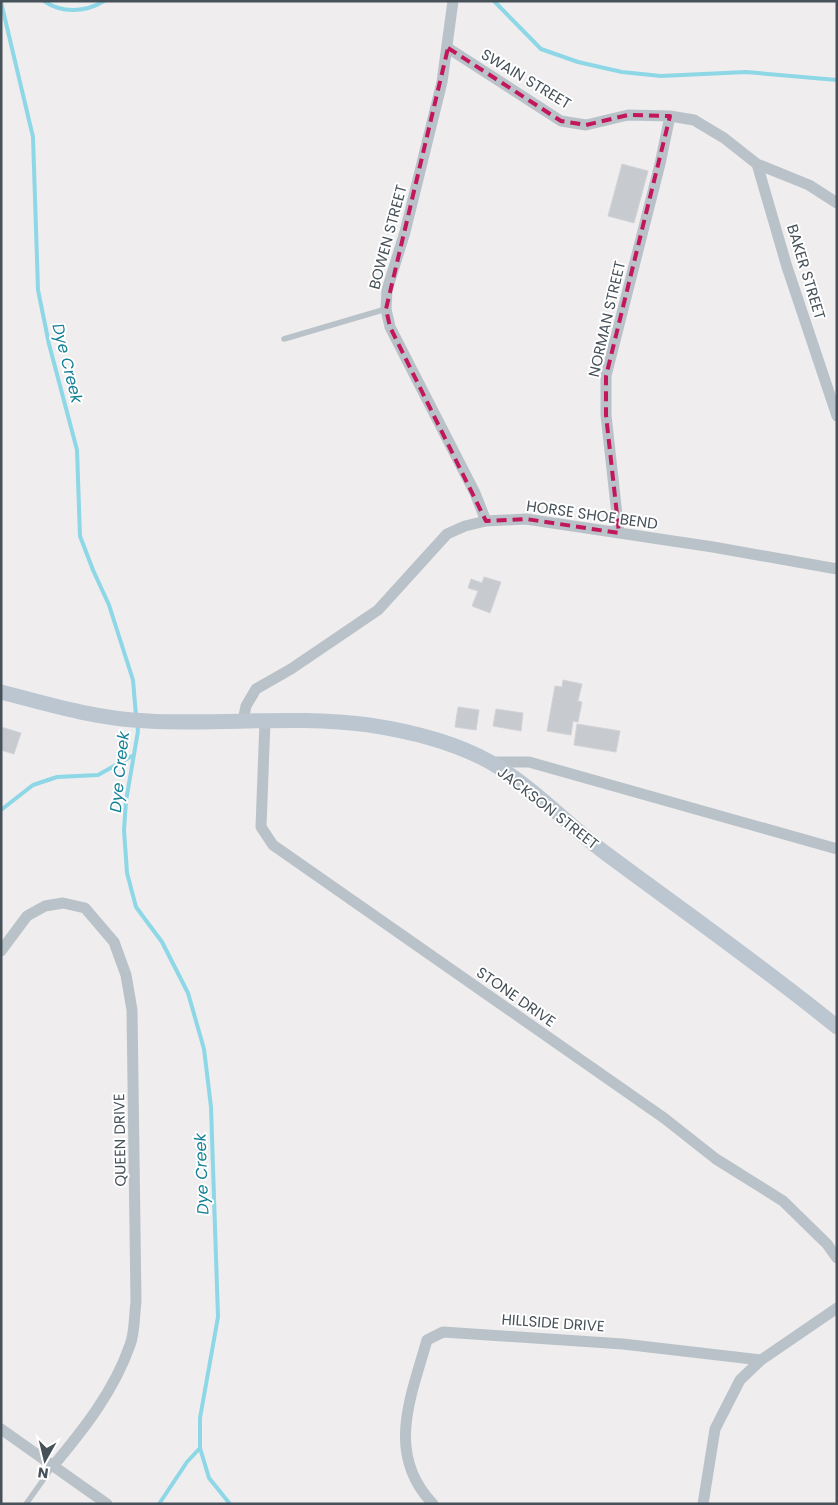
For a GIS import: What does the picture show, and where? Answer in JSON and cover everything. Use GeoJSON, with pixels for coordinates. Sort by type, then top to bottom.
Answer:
{"type":"FeatureCollection","features":[{"type":"Feature","properties":{"kind":"street","name":"BOWEN STREET"},"geometry":{"type":"LineString","coordinates":[[453,1],[442,82],[419,177],[387,290],[386,309],[390,327],[476,493],[486,521]]}},
{"type":"Feature","properties":{"kind":"street","name":"SWAIN STREET"},"geometry":{"type":"LineString","coordinates":[[448,48],[561,121],[586,125],[628,115],[670,116],[694,120],[724,138],[757,164],[809,185],[837,203]]}},
{"type":"Feature","properties":{"kind":"street","name":"NORMAN STREET"},"geometry":{"type":"LineString","coordinates":[[620,533],[606,415],[606,376],[660,164],[670,116]]}},
{"type":"Feature","properties":{"kind":"street","name":"BAKER STREET"},"geometry":{"type":"LineString","coordinates":[[757,164],[787,267],[837,416]]}},
{"type":"Feature","properties":{"kind":"street","name":"HORSE SHOE BEND"},"geometry":{"type":"LineString","coordinates":[[243,721],[246,706],[256,689],[291,669],[378,610],[447,534],[465,526],[486,521],[526,519],[837,569]]}},
{"type":"Feature","properties":{"kind":"street","name":"JACKSON STREET"},"geometry":{"type":"LineString","coordinates":[[1,692],[78,712],[112,718],[149,721],[314,721],[369,726],[429,739],[455,747],[490,762],[517,780],[602,850],[769,973],[837,1027]]}},
{"type":"Feature","properties":{"kind":"street","name":"STONE DRIVE"},"geometry":{"type":"LineString","coordinates":[[265,721],[261,827],[273,845],[664,1118],[716,1159],[783,1201],[826,1244],[837,1258]]}},
{"type":"Feature","properties":{"kind":"street"},"geometry":{"type":"LineString","coordinates":[[490,762],[529,762],[837,849]]}},
{"type":"Feature","properties":{"kind":"street","name":"QUEEN DRIVE"},"geometry":{"type":"LineString","coordinates":[[1,951],[27,916],[45,906],[63,902],[84,908],[114,942],[126,975],[132,1010],[136,1302],[131,1344],[110,1388],[92,1417],[53,1466]]}},
{"type":"Feature","properties":{"kind":"street"},"geometry":{"type":"LineString","coordinates":[[703,1504],[715,1429],[740,1380],[761,1360],[837,1308]]}},
{"type":"Feature","properties":{"kind":"street","name":"HILLSIDE DRIVE"},"geometry":{"type":"LineString","coordinates":[[433,1504],[419,1489],[406,1453],[405,1415],[427,1340],[443,1332],[623,1344],[761,1360]]}},
{"type":"Feature","properties":{"kind":"street"},"geometry":{"type":"LineString","coordinates":[[1,1429],[107,1504]]}},
{"type":"Feature","properties":{"kind":"lane"},"geometry":{"type":"LineString","coordinates":[[284,339],[386,309]]}},
{"type":"Feature","properties":{"kind":"lane"},"geometry":{"type":"LineString","coordinates":[[26,1504],[53,1466]]}},
{"type":"Feature","properties":{"kind":"highlighted area"},"geometry":{"type":"Polygon","coordinates":[[[448,48],[561,121],[586,125],[628,115],[670,116],[606,376],[606,415],[619,533],[526,519],[486,521],[390,327],[386,309],[448,48]]]}},
{"type":"Feature","properties":{"kind":"building"},"geometry":{"type":"Polygon","coordinates":[[[622,164],[648,171],[634,223],[608,216],[622,164]]]}},
{"type":"Feature","properties":{"kind":"building"},"geometry":{"type":"Polygon","coordinates":[[[484,577],[501,582],[490,613],[472,606],[478,591],[468,588],[471,579],[482,583],[484,577]]]}},
{"type":"Feature","properties":{"kind":"building"},"geometry":{"type":"Polygon","coordinates":[[[563,680],[582,684],[578,701],[582,702],[578,722],[573,721],[571,735],[547,731],[555,686],[562,687],[563,680]]]}},
{"type":"Feature","properties":{"kind":"building"},"geometry":{"type":"Polygon","coordinates":[[[458,707],[479,710],[476,730],[455,727],[458,707]]]}},
{"type":"Feature","properties":{"kind":"building"},"geometry":{"type":"Polygon","coordinates":[[[496,709],[523,713],[521,731],[493,726],[496,709]]]}},
{"type":"Feature","properties":{"kind":"building"},"geometry":{"type":"Polygon","coordinates":[[[577,724],[620,731],[616,752],[574,745],[577,724]]]}},
{"type":"Feature","properties":{"kind":"building"},"geometry":{"type":"Polygon","coordinates":[[[1,727],[21,733],[14,754],[1,750],[1,727]]]}},
{"type":"Feature","properties":{"kind":"waterway"},"geometry":{"type":"LineString","coordinates":[[44,1],[67,10],[82,9],[104,1]]}},
{"type":"Feature","properties":{"kind":"waterway"},"geometry":{"type":"LineString","coordinates":[[494,1],[541,49],[578,62],[622,72],[661,76],[746,72],[837,80]]}},
{"type":"Feature","properties":{"kind":"waterway","name":"Dye Creek"},"geometry":{"type":"LineString","coordinates":[[1,2],[33,137],[38,290],[49,344],[77,450],[80,536],[109,605],[133,680],[136,716]]}},
{"type":"Feature","properties":{"kind":"waterway","name":"Dye Creek"},"geometry":{"type":"LineString","coordinates":[[137,723],[138,731],[126,801],[124,830],[127,873],[136,907],[162,942],[188,993],[204,1049],[211,1107],[218,1317],[200,1418],[200,1448],[209,1478],[230,1504]]}},
{"type":"Feature","properties":{"kind":"waterway"},"geometry":{"type":"LineString","coordinates":[[1,810],[33,785],[57,777],[98,775],[132,756]]}},
{"type":"Feature","properties":{"kind":"waterway"},"geometry":{"type":"LineString","coordinates":[[159,1504],[187,1462],[200,1448]]}}]}
